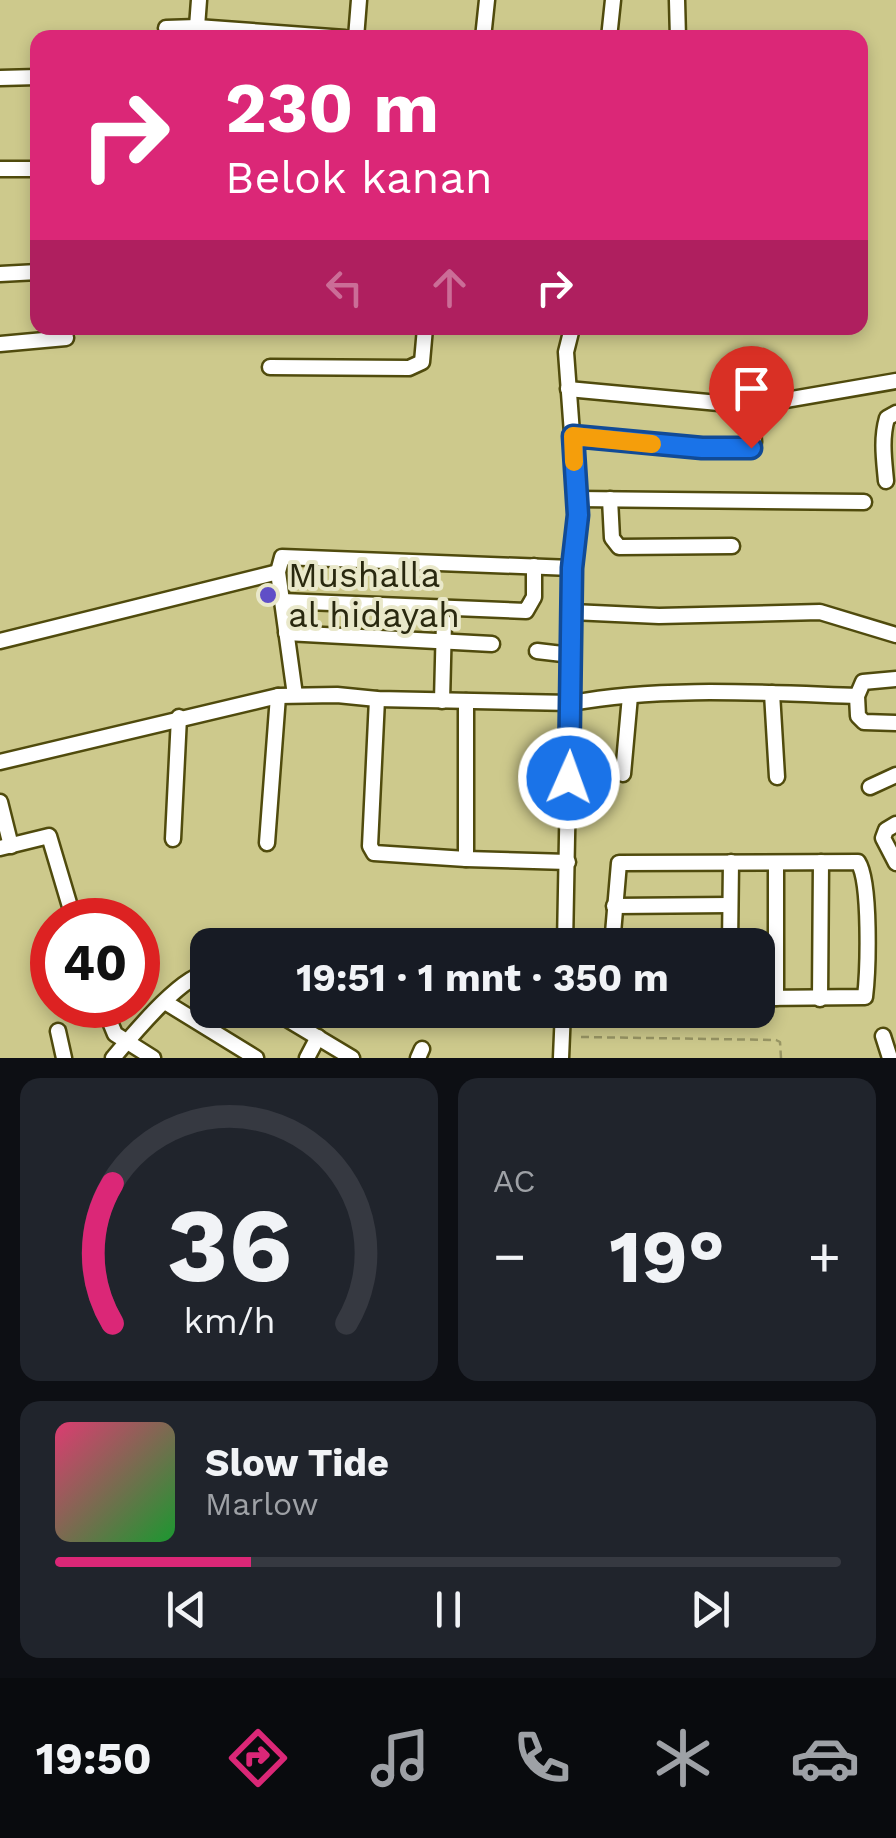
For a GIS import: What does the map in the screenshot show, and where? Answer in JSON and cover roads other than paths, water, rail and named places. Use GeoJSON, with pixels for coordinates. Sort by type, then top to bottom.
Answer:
{"type":"FeatureCollection","features":[{"type":"Feature","properties":{"kind":"street"},"geometry":{"type":"LineString","coordinates":[[197,27],[199,0]]}},
{"type":"Feature","properties":{"kind":"street"},"geometry":{"type":"LineString","coordinates":[[357,30],[359,0]]}},
{"type":"Feature","properties":{"kind":"street"},"geometry":{"type":"LineString","coordinates":[[484,30],[486,0]]}},
{"type":"Feature","properties":{"kind":"street"},"geometry":{"type":"LineString","coordinates":[[610,30],[613,0]]}},
{"type":"Feature","properties":{"kind":"street"},"geometry":{"type":"LineString","coordinates":[[678,0],[678,30]]}},
{"type":"Feature","properties":{"kind":"street"},"geometry":{"type":"LineString","coordinates":[[166,28],[222,30]]}},
{"type":"Feature","properties":{"kind":"street"},"geometry":{"type":"LineString","coordinates":[[0,78],[30,77]]}},
{"type":"Feature","properties":{"kind":"street"},"geometry":{"type":"LineString","coordinates":[[0,169],[30,169]]}},
{"type":"Feature","properties":{"kind":"street"},"geometry":{"type":"LineString","coordinates":[[0,274],[30,272]]}},
{"type":"Feature","properties":{"kind":"street"},"geometry":{"type":"LineString","coordinates":[[270,367],[419,365],[424,335]]}},
{"type":"Feature","properties":{"kind":"street"},"geometry":{"type":"LineString","coordinates":[[566,928],[572,568],[577,499],[566,352],[570,335]]}},
{"type":"Feature","properties":{"kind":"street"},"geometry":{"type":"LineString","coordinates":[[0,344],[66,338]]}},
{"type":"Feature","properties":{"kind":"street"},"geometry":{"type":"LineString","coordinates":[[568,390],[751,406],[896,381]]}},
{"type":"Feature","properties":{"kind":"street"},"geometry":{"type":"LineString","coordinates":[[573,436],[747,450],[754,442],[751,406]]}},
{"type":"Feature","properties":{"kind":"street"},"geometry":{"type":"LineString","coordinates":[[886,481],[882,448],[885,425],[887,418],[896,413]]}},
{"type":"Feature","properties":{"kind":"street"},"geometry":{"type":"LineString","coordinates":[[610,498],[612,538],[619,547],[732,546]]}},
{"type":"Feature","properties":{"kind":"street"},"geometry":{"type":"LineString","coordinates":[[577,499],[864,502]]}},
{"type":"Feature","properties":{"kind":"street"},"geometry":{"type":"LineString","coordinates":[[295,695],[278,572],[279,562],[286,556],[572,568]]}},
{"type":"Feature","properties":{"kind":"street"},"geometry":{"type":"LineString","coordinates":[[282,601],[526,611],[534,597],[534,566]]}},
{"type":"Feature","properties":{"kind":"street"},"geometry":{"type":"LineString","coordinates":[[0,642],[278,572]]}},
{"type":"Feature","properties":{"kind":"street"},"geometry":{"type":"LineString","coordinates":[[572,612],[659,616],[820,612],[872,631],[896,635]]}},
{"type":"Feature","properties":{"kind":"street"},"geometry":{"type":"LineString","coordinates":[[442,700],[444,621]]}},
{"type":"Feature","properties":{"kind":"street"},"geometry":{"type":"LineString","coordinates":[[286,633],[492,644]]}},
{"type":"Feature","properties":{"kind":"street"},"geometry":{"type":"LineString","coordinates":[[536,651],[571,655]]}},
{"type":"Feature","properties":{"kind":"street"},"geometry":{"type":"LineString","coordinates":[[896,679],[863,682],[857,696],[858,716],[864,722],[896,724]]}},
{"type":"Feature","properties":{"kind":"street"},"geometry":{"type":"LineString","coordinates":[[772,693],[777,777]]}},
{"type":"Feature","properties":{"kind":"street"},"geometry":{"type":"LineString","coordinates":[[266,843],[278,696]]}},
{"type":"Feature","properties":{"kind":"street"},"geometry":{"type":"LineString","coordinates":[[0,762],[278,696],[572,703],[606,696],[857,696]]}},
{"type":"Feature","properties":{"kind":"street"},"geometry":{"type":"LineString","coordinates":[[623,774],[630,696]]}},
{"type":"Feature","properties":{"kind":"street"},"geometry":{"type":"LineString","coordinates":[[377,699],[371,850],[466,860],[568,862]]}},
{"type":"Feature","properties":{"kind":"street"},"geometry":{"type":"LineString","coordinates":[[466,701],[466,860]]}},
{"type":"Feature","properties":{"kind":"street"},"geometry":{"type":"LineString","coordinates":[[173,839],[179,717]]}},
{"type":"Feature","properties":{"kind":"street"},"geometry":{"type":"LineString","coordinates":[[870,787],[896,775]]}},
{"type":"Feature","properties":{"kind":"street"},"geometry":{"type":"LineString","coordinates":[[0,802],[5,847],[49,836],[67,898]]}},
{"type":"Feature","properties":{"kind":"street"},"geometry":{"type":"LineString","coordinates":[[896,824],[886,830],[883,838],[896,863]]}},
{"type":"Feature","properties":{"kind":"street"},"geometry":{"type":"LineString","coordinates":[[730,928],[731,862]]}},
{"type":"Feature","properties":{"kind":"street"},"geometry":{"type":"LineString","coordinates":[[820,999],[821,862]]}},
{"type":"Feature","properties":{"kind":"street"},"geometry":{"type":"LineString","coordinates":[[613,928],[618,863],[858,862],[866,906],[865,997],[776,998],[776,863]]}},
{"type":"Feature","properties":{"kind":"street"},"geometry":{"type":"LineString","coordinates":[[614,906],[730,905]]}},
{"type":"Feature","properties":{"kind":"street"},"geometry":{"type":"LineString","coordinates":[[114,1058],[164,1002],[190,981]]}},
{"type":"Feature","properties":{"kind":"street"},"geometry":{"type":"LineString","coordinates":[[164,1002],[256,1058]]}},
{"type":"Feature","properties":{"kind":"street"},"geometry":{"type":"LineString","coordinates":[[112,1028],[126,1043],[153,1058]]}},
{"type":"Feature","properties":{"kind":"street"},"geometry":{"type":"LineString","coordinates":[[303,1028],[352,1058]]}},
{"type":"Feature","properties":{"kind":"street"},"geometry":{"type":"LineString","coordinates":[[561,1058],[562,1028]]}},
{"type":"Feature","properties":{"kind":"street"},"geometry":{"type":"LineString","coordinates":[[58,1032],[64,1058]]}},
{"type":"Feature","properties":{"kind":"street"},"geometry":{"type":"LineString","coordinates":[[883,1036],[890,1058]]}},
{"type":"Feature","properties":{"kind":"street"},"geometry":{"type":"LineString","coordinates":[[307,1058],[318,1037]]}},
{"type":"Feature","properties":{"kind":"place","name":"Mushalla al hidayah"},"geometry":{"type":"Point","coordinates":[268,595]}}]}
